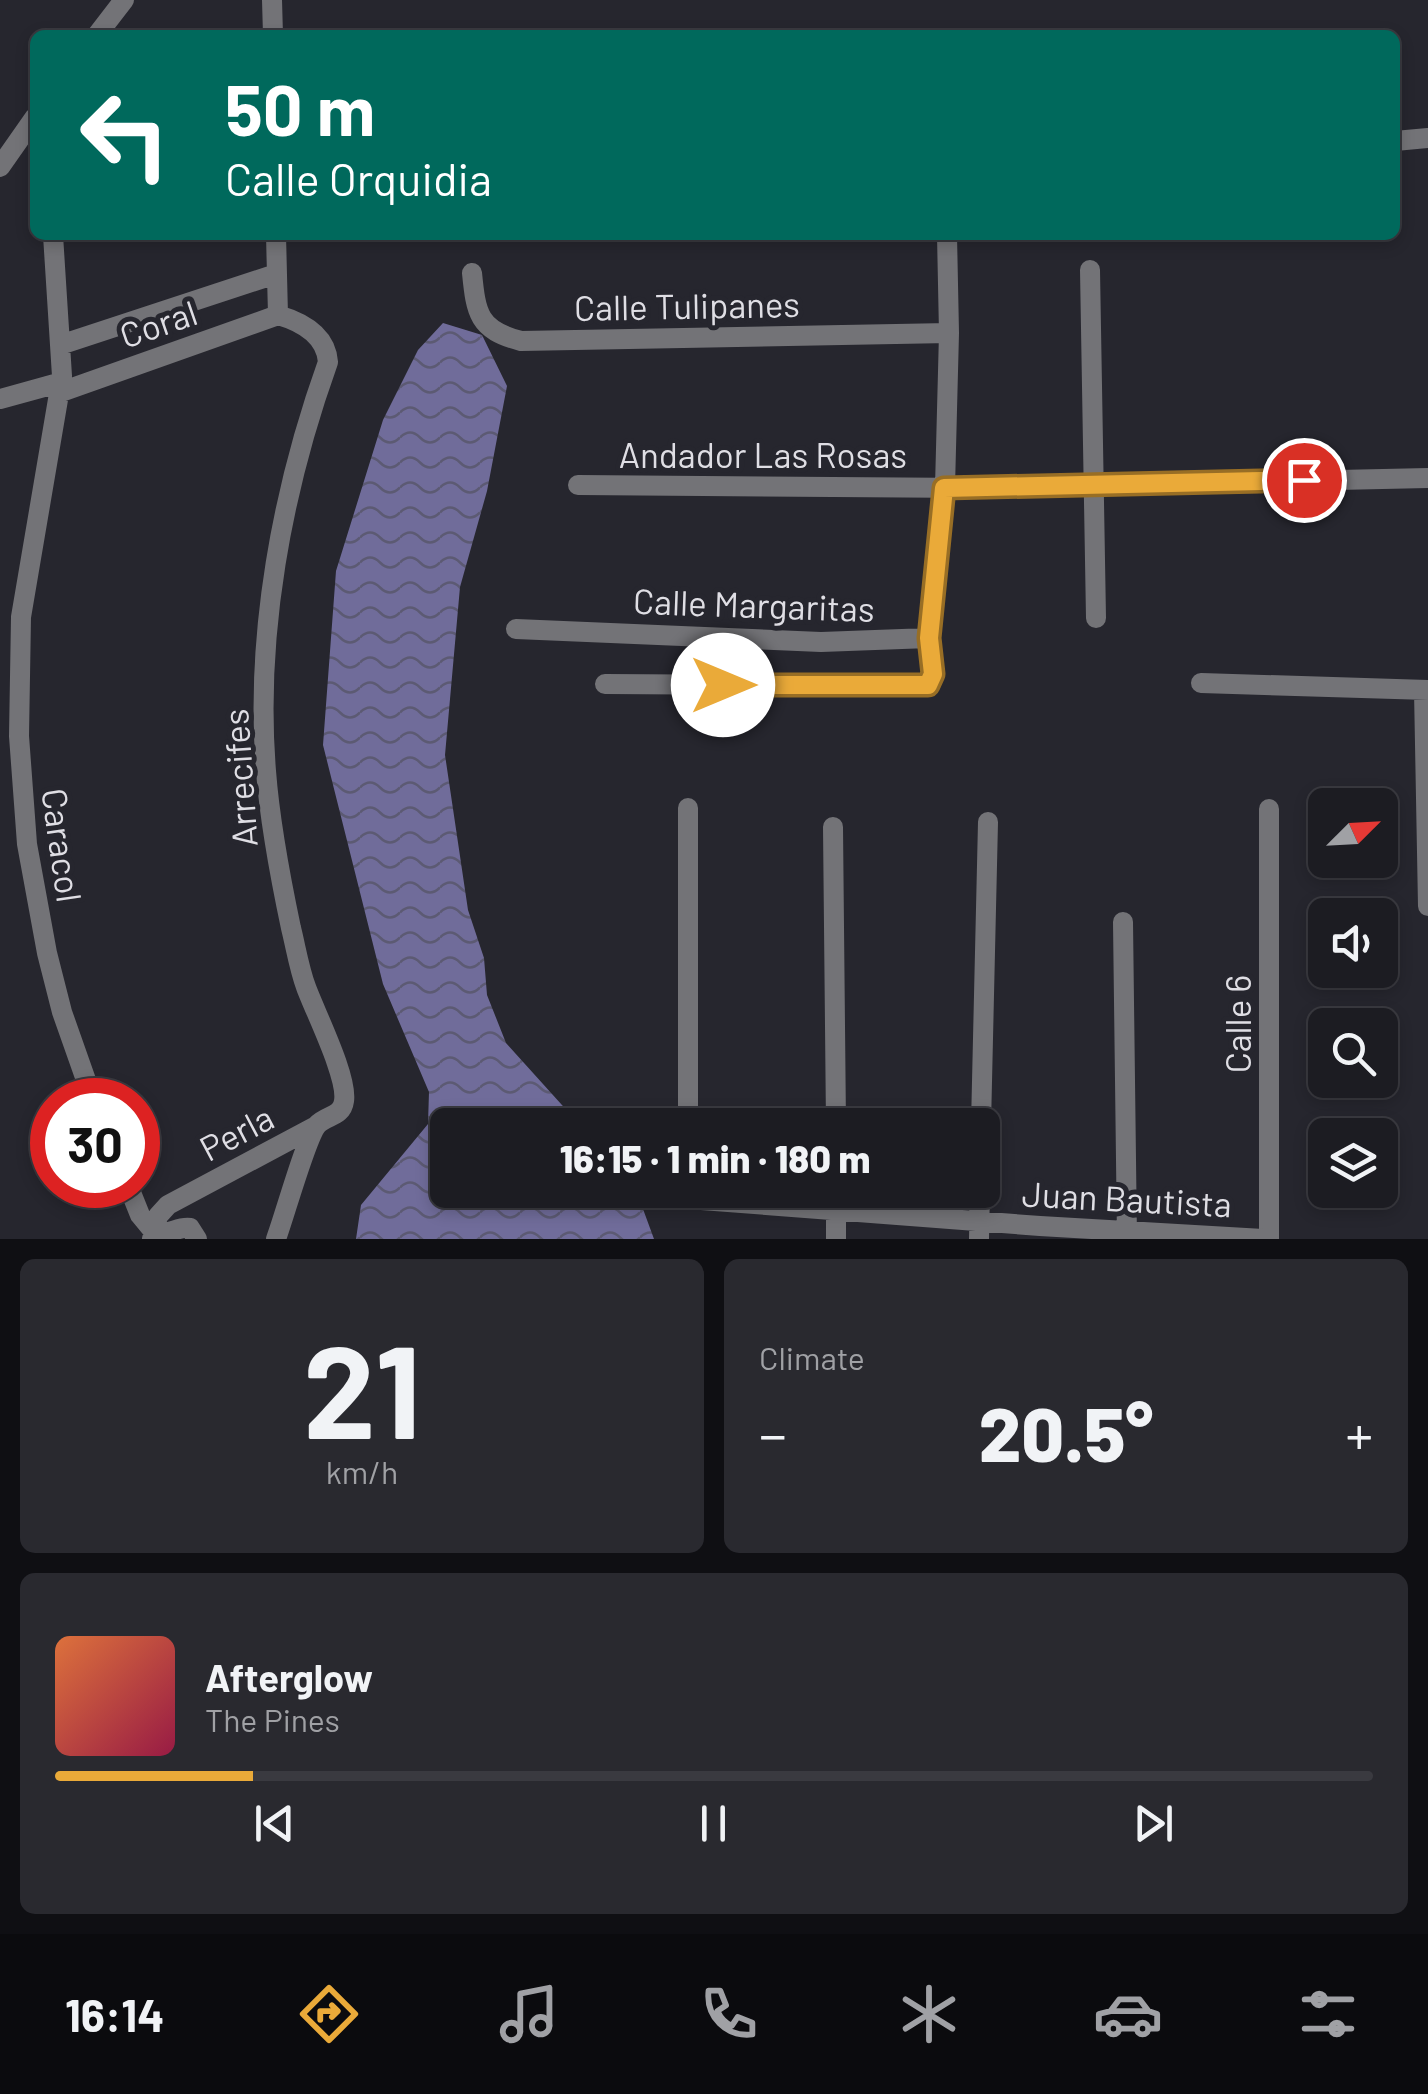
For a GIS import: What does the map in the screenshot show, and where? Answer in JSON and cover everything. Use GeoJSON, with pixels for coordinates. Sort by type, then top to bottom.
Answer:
{"type":"FeatureCollection","features":[{"type":"Feature","properties":{"kind":"street"},"geometry":{"type":"LineString","coordinates":[[101,30],[124,0]]}},
{"type":"Feature","properties":{"kind":"street"},"geometry":{"type":"LineString","coordinates":[[272,0],[272,30]]}},
{"type":"Feature","properties":{"kind":"street"},"geometry":{"type":"LineString","coordinates":[[0,168],[30,124]]}},
{"type":"Feature","properties":{"kind":"street"},"geometry":{"type":"LineString","coordinates":[[1400,141],[1428,138]]}},
{"type":"Feature","properties":{"kind":"street","name":"Caracol"},"geometry":{"type":"LineString","coordinates":[[53,240],[61,387],[21,617],[18,736],[27,844],[47,953],[62,1012],[86,1078]]}},
{"type":"Feature","properties":{"kind":"street"},"geometry":{"type":"LineString","coordinates":[[276,240],[278,315]]}},
{"type":"Feature","properties":{"kind":"street"},"geometry":{"type":"LineString","coordinates":[[605,684],[928,685],[933,674],[929,638],[944,488],[948,240]]}},
{"type":"Feature","properties":{"kind":"street"},"geometry":{"type":"LineString","coordinates":[[1090,270],[1096,618]]}},
{"type":"Feature","properties":{"kind":"street","name":"Calle Tulipanes"},"geometry":{"type":"LineString","coordinates":[[472,273],[479,316],[502,336],[521,341],[949,333]]}},
{"type":"Feature","properties":{"kind":"street","name":"Coral"},"geometry":{"type":"LineString","coordinates":[[60,345],[276,274]]}},
{"type":"Feature","properties":{"kind":"street","name":"Coral"},"geometry":{"type":"LineString","coordinates":[[0,398],[61,387],[278,315]]}},
{"type":"Feature","properties":{"kind":"street","name":"Arrecifes"},"geometry":{"type":"LineString","coordinates":[[276,1239],[316,1126],[339,1112],[344,1100],[302,974],[269,800],[264,719],[271,612],[285,516],[328,354],[315,334],[278,315]]}},
{"type":"Feature","properties":{"kind":"street","name":"Andador Las Rosas"},"geometry":{"type":"LineString","coordinates":[[578,485],[944,488],[1428,478]]}},
{"type":"Feature","properties":{"kind":"street","name":"Calle Margaritas"},"geometry":{"type":"LineString","coordinates":[[516,629],[821,642],[929,638]]}},
{"type":"Feature","properties":{"kind":"street"},"geometry":{"type":"LineString","coordinates":[[1200,683],[1426,690],[1428,906]]}},
{"type":"Feature","properties":{"kind":"street"},"geometry":{"type":"LineString","coordinates":[[688,808],[688,1108]]}},
{"type":"Feature","properties":{"kind":"street","name":"Calle 6"},"geometry":{"type":"LineString","coordinates":[[1266,1239],[1269,809]]}},
{"type":"Feature","properties":{"kind":"street"},"geometry":{"type":"LineString","coordinates":[[982,1108],[988,822]]}},
{"type":"Feature","properties":{"kind":"street"},"geometry":{"type":"LineString","coordinates":[[833,827],[836,1108]]}},
{"type":"Feature","properties":{"kind":"street"},"geometry":{"type":"LineString","coordinates":[[1123,922],[1127,1236]]}},
{"type":"Feature","properties":{"kind":"street","name":"Perla"},"geometry":{"type":"LineString","coordinates":[[153,1236],[158,1216],[168,1205],[316,1126]]}},
{"type":"Feature","properties":{"kind":"street"},"geometry":{"type":"LineString","coordinates":[[137,1208],[153,1236],[182,1227],[190,1228],[197,1239]]}},
{"type":"Feature","properties":{"kind":"street"},"geometry":{"type":"LineString","coordinates":[[836,1208],[836,1239]]}},
{"type":"Feature","properties":{"kind":"street","name":"Juan Bautista"},"geometry":{"type":"LineString","coordinates":[[874,1208],[979,1230],[1266,1239]]}},
{"type":"Feature","properties":{"kind":"water"},"geometry":{"type":"Polygon","coordinates":[[[443,323],[482,335],[507,386],[487,491],[460,587],[445,755],[468,910],[484,958],[487,995],[506,1043],[565,1108],[430,1108],[430,1208],[643,1208],[654,1239],[356,1239],[361,1205],[428,1124],[429,1092],[383,984],[323,745],[336,571],[383,420],[418,350],[443,323]]]}},
{"type":"Feature","properties":{"kind":"route"},"geometry":{"type":"LineString","coordinates":[[723,685],[928,685],[933,674],[929,638],[944,488],[1304,480]]}}]}
